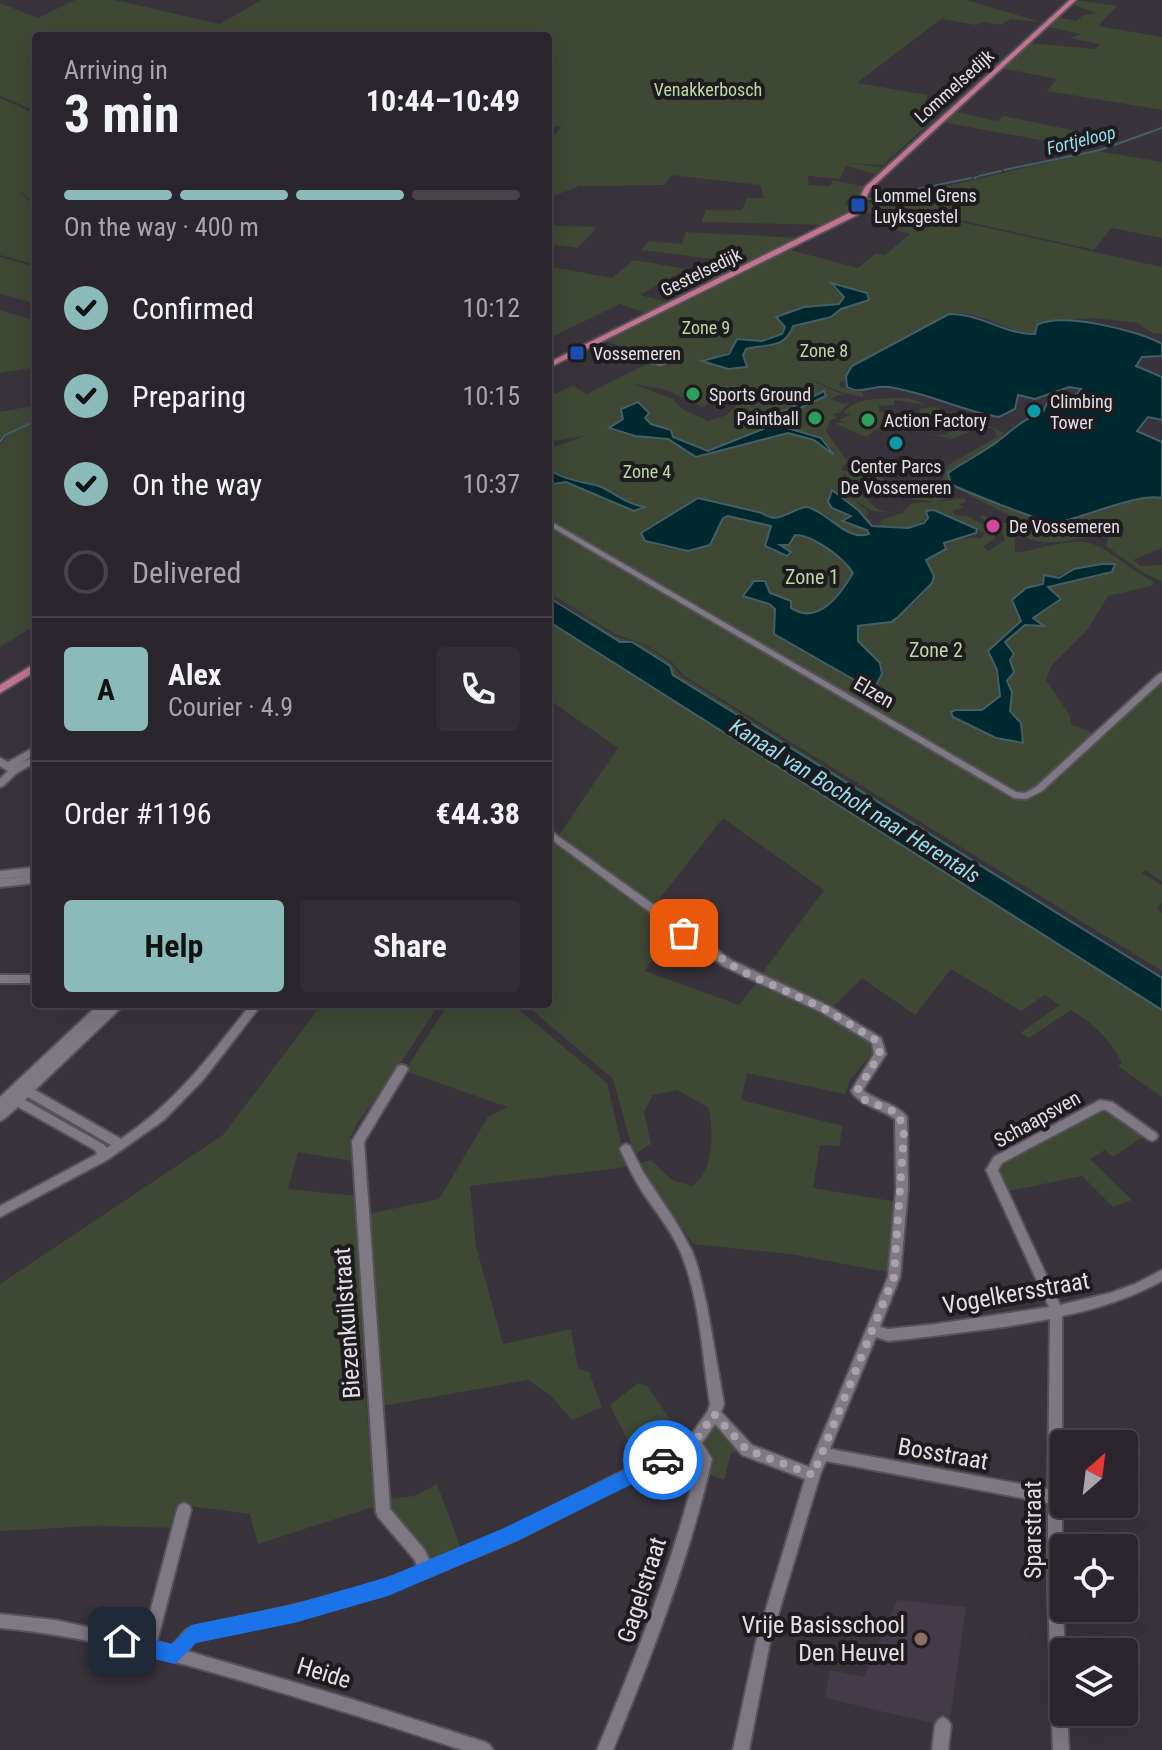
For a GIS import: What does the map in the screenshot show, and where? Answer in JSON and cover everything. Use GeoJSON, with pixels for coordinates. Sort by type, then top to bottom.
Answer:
{"type":"FeatureCollection","features":[{"type":"Feature","properties":{"kind":"main road","name":"Lommelsedijk"},"geometry":{"type":"LineString","coordinates":[[862,200],[867,188],[1073,0]]}},
{"type":"Feature","properties":{"kind":"main road","name":"Gestelsedijk"},"geometry":{"type":"LineString","coordinates":[[552,364],[847,217],[859,209],[862,200]]}},
{"type":"Feature","properties":{"kind":"main road"},"geometry":{"type":"LineString","coordinates":[[0,690],[32,669]]}},
{"type":"Feature","properties":{"kind":"street"},"geometry":{"type":"LineString","coordinates":[[652,361],[661,363]]}},
{"type":"Feature","properties":{"kind":"street","name":"Elzen"},"geometry":{"type":"LineString","coordinates":[[552,524],[1014,795],[1026,796],[1039,789],[1162,676]]}},
{"type":"Feature","properties":{"kind":"street"},"geometry":{"type":"LineString","coordinates":[[0,784],[8,766],[32,751]]}},
{"type":"Feature","properties":{"kind":"street"},"geometry":{"type":"LineString","coordinates":[[8,766],[32,759]]}},
{"type":"Feature","properties":{"kind":"street"},"geometry":{"type":"LineString","coordinates":[[552,835],[727,963],[833,1014],[877,1041],[880,1054],[857,1091],[865,1100],[898,1113],[904,1131],[897,1263],[813,1475],[763,1642],[741,1750]]}},
{"type":"Feature","properties":{"kind":"street"},"geometry":{"type":"LineString","coordinates":[[0,875],[32,871]]}},
{"type":"Feature","properties":{"kind":"street"},"geometry":{"type":"LineString","coordinates":[[0,883],[32,879]]}},
{"type":"Feature","properties":{"kind":"street"},"geometry":{"type":"LineString","coordinates":[[0,979],[32,979]]}},
{"type":"Feature","properties":{"kind":"street"},"geometry":{"type":"LineString","coordinates":[[0,1116],[102,1008]]}},
{"type":"Feature","properties":{"kind":"street"},"geometry":{"type":"LineString","coordinates":[[0,1104],[28,1092],[116,1008]]}},
{"type":"Feature","properties":{"kind":"street"},"geometry":{"type":"LineString","coordinates":[[0,1212],[104,1154],[158,1118],[195,1083],[254,1008]]}},
{"type":"Feature","properties":{"kind":"street","name":"Biezenkuilstraat"},"geometry":{"type":"LineString","coordinates":[[402,1069],[358,1141],[383,1512],[419,1554],[427,1570]]}},
{"type":"Feature","properties":{"kind":"street"},"geometry":{"type":"LineString","coordinates":[[28,1092],[119,1144]]}},
{"type":"Feature","properties":{"kind":"street"},"geometry":{"type":"LineString","coordinates":[[16,1096],[99,1147],[104,1154]]}},
{"type":"Feature","properties":{"kind":"street","name":"Schaapsven"},"geometry":{"type":"LineString","coordinates":[[1056,1309],[994,1178],[993,1166],[998,1160],[1100,1105],[1108,1105],[1152,1136]]}},
{"type":"Feature","properties":{"kind":"street"},"geometry":{"type":"LineString","coordinates":[[175,1654],[191,1635],[358,1596],[427,1570],[511,1535],[694,1443],[714,1414],[717,1404],[688,1259],[669,1221],[635,1170],[626,1149]]}},
{"type":"Feature","properties":{"kind":"street","name":"Vogelkersstraat"},"geometry":{"type":"LineString","coordinates":[[873,1330],[888,1335],[924,1331],[1056,1309],[1134,1291],[1162,1275]]}},
{"type":"Feature","properties":{"kind":"street","name":"Sparstraat"},"geometry":{"type":"LineString","coordinates":[[1055,1430],[1056,1309]]}},
{"type":"Feature","properties":{"kind":"street"},"geometry":{"type":"LineString","coordinates":[[714,1414],[747,1450],[813,1475]]}},
{"type":"Feature","properties":{"kind":"street","name":"Gagelstraat"},"geometry":{"type":"LineString","coordinates":[[605,1750],[650,1642],[670,1583],[705,1459],[694,1443]]}},
{"type":"Feature","properties":{"kind":"street","name":"Bosstraat"},"geometry":{"type":"LineString","coordinates":[[823,1454],[1050,1496]]}},
{"type":"Feature","properties":{"kind":"street"},"geometry":{"type":"LineString","coordinates":[[148,1648],[184,1510]]}},
{"type":"Feature","properties":{"kind":"street","name":"Sparstraat"},"geometry":{"type":"LineString","coordinates":[[1055,1518],[1061,1750]]}},
{"type":"Feature","properties":{"kind":"street","name":"Heide"},"geometry":{"type":"LineString","coordinates":[[0,1621],[39,1623],[175,1654],[330,1698],[450,1744],[485,1750]]}},
{"type":"Feature","properties":{"kind":"street"},"geometry":{"type":"LineString","coordinates":[[940,1750],[943,1725]]}},
{"type":"Feature","properties":{"kind":"shaded area","name":"Vrije Basisschool Den Heuvel"},"geometry":{"type":"Polygon","coordinates":[[[897,1600],[966,1607],[949,1727],[825,1698],[830,1670],[864,1677],[897,1600]]]}},
{"type":"Feature","properties":{"kind":"green space","name":"Venakkerbosch"},"geometry":{"type":"Polygon","coordinates":[[[75,0],[115,0],[220,24],[261,0],[966,0],[1041,22],[1011,19],[1001,25],[984,22],[976,25],[942,19],[950,12],[857,83],[928,95],[925,102],[951,104],[883,165],[848,163],[881,167],[877,175],[846,166],[840,179],[808,176],[809,185],[830,186],[833,180],[866,187],[860,199],[846,200],[845,205],[858,206],[856,210],[828,225],[701,222],[706,210],[742,210],[747,198],[764,198],[760,185],[671,175],[665,185],[580,186],[552,196],[552,139],[561,127],[552,126],[552,32],[32,32],[32,60],[28,59],[32,61],[32,109],[0,96],[0,3],[38,18],[75,0]]]}},
{"type":"Feature","properties":{"kind":"green space"},"geometry":{"type":"Polygon","coordinates":[[[1075,0],[1117,6],[1098,26],[1162,37],[1162,110],[1047,91],[1057,79],[1000,68],[1029,43],[1095,49],[1099,44],[1070,38],[1081,34],[1048,27],[1058,17],[1077,21],[1083,15],[1096,13],[1071,4],[1075,0]]]}},
{"type":"Feature","properties":{"kind":"green space"},"geometry":{"type":"Polygon","coordinates":[[[0,98],[32,112],[32,201],[14,187],[32,203],[32,264],[0,255],[0,98]]]}},
{"type":"Feature","properties":{"kind":"green space"},"geometry":{"type":"Polygon","coordinates":[[[954,111],[996,121],[1004,116],[1076,131],[1062,144],[942,122],[954,111]]]}},
{"type":"Feature","properties":{"kind":"green space"},"geometry":{"type":"Polygon","coordinates":[[[1097,151],[1162,162],[1162,238],[1111,228],[1094,250],[866,199],[938,188],[1097,151]]]}},
{"type":"Feature","properties":{"kind":"green space"},"geometry":{"type":"Polygon","coordinates":[[[867,201],[1162,267],[1162,334],[1152,333],[1138,323],[1093,318],[1042,322],[1035,334],[1024,335],[984,318],[960,313],[923,327],[850,368],[846,380],[839,383],[840,387],[863,393],[863,397],[843,393],[799,375],[846,396],[838,395],[831,399],[844,404],[850,402],[839,413],[833,414],[837,417],[830,421],[826,431],[847,461],[841,470],[857,473],[871,469],[884,479],[914,485],[926,479],[934,486],[924,489],[941,489],[955,495],[937,502],[964,498],[966,502],[959,504],[964,508],[953,510],[954,515],[967,516],[992,529],[995,538],[983,547],[989,551],[1005,540],[1000,527],[980,518],[982,515],[1015,527],[1015,553],[1084,542],[1109,552],[1154,582],[1152,586],[1108,596],[1088,629],[1051,666],[1046,680],[1069,714],[1071,724],[1095,734],[1026,794],[1018,794],[552,522],[552,483],[566,482],[634,511],[644,507],[603,488],[552,470],[554,447],[585,436],[552,441],[552,393],[573,386],[587,394],[652,360],[607,341],[790,250],[858,268],[875,254],[885,255],[910,234],[876,225],[884,216],[864,212],[867,201]],[[835,284],[831,286],[844,297],[839,304],[804,307],[776,317],[785,327],[782,334],[762,341],[737,339],[722,356],[702,361],[729,369],[747,366],[742,355],[746,349],[771,347],[793,326],[831,317],[841,309],[869,300],[862,291],[835,284]],[[634,384],[673,399],[682,409],[708,421],[727,415],[743,398],[733,405],[720,398],[702,407],[667,390],[634,384]],[[825,391],[778,414],[773,425],[708,451],[673,437],[671,430],[651,424],[645,418],[648,412],[634,402],[621,409],[623,419],[612,431],[668,439],[695,457],[788,433],[815,440],[833,455],[833,450],[818,437],[781,425],[787,414],[826,396],[825,391]],[[844,474],[841,490],[869,512],[866,517],[872,521],[869,523],[837,493],[832,508],[851,517],[843,521],[868,530],[869,534],[856,535],[845,530],[824,513],[769,518],[762,513],[698,499],[641,533],[647,540],[662,547],[679,550],[705,547],[728,515],[771,526],[765,546],[773,552],[787,555],[788,549],[779,545],[795,535],[810,538],[827,548],[853,573],[831,602],[813,615],[795,612],[767,589],[762,602],[775,609],[775,634],[865,686],[876,658],[861,645],[858,626],[891,622],[916,602],[932,583],[934,576],[926,560],[932,554],[951,542],[982,538],[985,533],[934,510],[910,527],[879,527],[881,520],[902,513],[912,503],[934,502],[907,498],[916,498],[911,492],[921,488],[900,493],[872,481],[853,486],[878,510],[894,513],[871,511],[847,494],[844,490],[847,476],[844,474]],[[1101,564],[1053,577],[1028,589],[1012,602],[1021,621],[988,651],[997,670],[1000,696],[982,710],[951,712],[953,717],[996,738],[1016,740],[1023,735],[1010,711],[1009,682],[1014,654],[1005,642],[1025,625],[1042,624],[1032,618],[1051,604],[1048,587],[1113,570],[1114,564],[1101,564]]]}},
{"type":"Feature","properties":{"kind":"green space"},"geometry":{"type":"Polygon","coordinates":[[[552,225],[597,227],[578,248],[552,245],[552,225]]]}},
{"type":"Feature","properties":{"kind":"green space"},"geometry":{"type":"Polygon","coordinates":[[[686,232],[801,238],[709,284],[694,278],[728,261],[641,250],[649,241],[682,244],[686,232]]]}},
{"type":"Feature","properties":{"kind":"green space"},"geometry":{"type":"Polygon","coordinates":[[[0,257],[32,266],[32,303],[0,294],[0,257]]]}},
{"type":"Feature","properties":{"kind":"green space"},"geometry":{"type":"Polygon","coordinates":[[[634,260],[687,269],[640,295],[671,303],[648,314],[620,304],[552,337],[552,267],[612,278],[634,260]]]}},
{"type":"Feature","properties":{"kind":"green space"},"geometry":{"type":"Polygon","coordinates":[[[0,310],[32,320],[32,368],[0,373],[0,310]]]}},
{"type":"Feature","properties":{"kind":"green space","name":"Action Factory"},"geometry":{"type":"Polygon","coordinates":[[[908,398],[927,405],[894,400],[894,405],[879,406],[879,411],[895,416],[866,437],[834,423],[845,423],[839,420],[851,414],[843,413],[862,401],[908,398]]]}},
{"type":"Feature","properties":{"kind":"green space"},"geometry":{"type":"Polygon","coordinates":[[[32,406],[32,422],[0,440],[0,412],[32,406]]]}},
{"type":"Feature","properties":{"kind":"green space"},"geometry":{"type":"Polygon","coordinates":[[[935,407],[981,427],[952,439],[928,434],[945,435],[954,430],[946,425],[930,426],[916,417],[920,415],[919,409],[935,407]]]}},
{"type":"Feature","properties":{"kind":"green space"},"geometry":{"type":"Polygon","coordinates":[[[32,423],[32,627],[0,647],[0,445],[7,436],[32,423]]]}},
{"type":"Feature","properties":{"kind":"green space"},"geometry":{"type":"Polygon","coordinates":[[[990,426],[1004,433],[985,450],[948,473],[949,482],[1054,523],[1139,498],[1162,498],[1162,548],[1133,560],[1141,566],[1162,565],[1162,581],[1142,572],[1106,546],[1108,535],[1125,530],[1122,527],[1058,542],[1033,540],[1022,535],[1014,518],[944,482],[944,486],[941,482],[948,465],[997,437],[994,429],[986,427],[990,426]]]}},
{"type":"Feature","properties":{"kind":"green space"},"geometry":{"type":"Polygon","coordinates":[[[552,526],[1014,798],[1031,798],[1038,794],[1162,680],[1162,881],[1145,870],[1142,873],[1162,885],[1162,903],[1156,908],[1162,913],[1162,971],[684,676],[672,662],[646,645],[615,634],[552,595],[552,526]]]}},
{"type":"Feature","properties":{"kind":"green space"},"geometry":{"type":"Polygon","coordinates":[[[552,597],[615,636],[641,644],[669,661],[681,676],[1162,978],[673,675],[670,665],[632,642],[620,642],[552,597]]]}},
{"type":"Feature","properties":{"kind":"green space"},"geometry":{"type":"Polygon","coordinates":[[[552,624],[1162,1010],[1162,1097],[1118,1066],[1122,1063],[1106,1039],[1071,1010],[1029,1038],[1020,1033],[1060,1005],[1045,995],[1021,1011],[951,969],[915,1015],[862,978],[833,1007],[760,976],[824,890],[723,818],[653,907],[559,835],[618,748],[552,702],[552,624]]]}},
{"type":"Feature","properties":{"kind":"green space"},"geometry":{"type":"Polygon","coordinates":[[[556,842],[670,929],[645,971],[739,1005],[756,983],[839,1023],[873,1046],[874,1051],[851,1079],[845,1094],[747,1073],[741,1100],[843,1126],[839,1146],[820,1145],[813,1188],[898,1202],[892,1267],[887,1272],[790,1254],[693,1244],[638,1164],[651,1160],[672,1180],[692,1186],[705,1171],[708,1161],[711,1127],[708,1107],[677,1090],[653,1095],[644,1112],[651,1144],[634,1155],[613,1079],[530,1008],[552,1008],[552,848],[556,842]]]}},
{"type":"Feature","properties":{"kind":"green space"},"geometry":{"type":"Polygon","coordinates":[[[319,1008],[436,1008],[358,1122],[350,1138],[351,1161],[298,1152],[288,1189],[357,1196],[364,1381],[376,1506],[258,1544],[250,1514],[190,1506],[181,1506],[175,1528],[96,1526],[0,1531],[0,1284],[223,1135],[319,1008]]]}},
{"type":"Feature","properties":{"kind":"green space"},"geometry":{"type":"Polygon","coordinates":[[[445,1008],[517,1008],[607,1083],[627,1167],[470,1186],[476,1246],[503,1344],[571,1329],[578,1369],[589,1372],[602,1407],[572,1420],[550,1395],[528,1380],[383,1406],[368,1214],[439,1199],[488,1117],[507,1107],[405,1071],[445,1008]]]}},
{"type":"Feature","properties":{"kind":"green space"},"geometry":{"type":"Polygon","coordinates":[[[1101,1109],[1121,1118],[1143,1137],[1113,1157],[1105,1150],[1090,1159],[1132,1200],[1113,1207],[1082,1176],[1005,1192],[999,1177],[1000,1164],[1101,1109]]]}},
{"type":"Feature","properties":{"kind":"green space"},"geometry":{"type":"Polygon","coordinates":[[[638,1383],[647,1386],[686,1442],[640,1465],[610,1405],[638,1383]]]}},
{"type":"Feature","properties":{"kind":"green space"},"geometry":{"type":"Polygon","coordinates":[[[712,1421],[740,1450],[731,1453],[724,1480],[706,1473],[710,1456],[701,1441],[712,1421]]]}},
{"type":"Feature","properties":{"kind":"green space"},"geometry":{"type":"Polygon","coordinates":[[[437,1484],[462,1551],[435,1562],[428,1559],[389,1516],[386,1499],[414,1496],[437,1484]]]}},
{"type":"Feature","properties":{"kind":"water"},"geometry":{"type":"Polygon","coordinates":[[[831,283],[867,293],[869,300],[841,309],[831,317],[793,326],[780,342],[746,349],[743,355],[747,367],[728,369],[702,361],[729,354],[737,339],[762,341],[782,334],[785,327],[776,317],[804,307],[839,304],[844,297],[831,283]]]}},
{"type":"Feature","properties":{"kind":"water"},"geometry":{"type":"Polygon","coordinates":[[[949,314],[1035,334],[1037,325],[1048,322],[1100,324],[1162,344],[1162,356],[1142,357],[1136,366],[1162,377],[1162,420],[1148,417],[1137,431],[1162,442],[1162,498],[1125,502],[1055,523],[1021,513],[951,484],[948,473],[1043,412],[1048,401],[1077,394],[1081,389],[1069,387],[1035,399],[1018,395],[1015,409],[999,417],[902,389],[882,387],[857,390],[847,387],[846,376],[852,366],[949,314]]]}},
{"type":"Feature","properties":{"kind":"water"},"geometry":{"type":"Polygon","coordinates":[[[824,391],[826,396],[787,414],[781,426],[821,438],[834,455],[814,440],[788,433],[696,457],[668,439],[635,436],[609,428],[623,419],[621,409],[638,402],[649,413],[645,418],[651,424],[671,430],[673,437],[708,451],[773,425],[778,414],[824,391]]]}},
{"type":"Feature","properties":{"kind":"water"},"geometry":{"type":"Polygon","coordinates":[[[552,471],[572,480],[599,486],[626,501],[645,507],[634,511],[566,482],[553,484],[552,471]]]}},
{"type":"Feature","properties":{"kind":"water"},"geometry":{"type":"Polygon","coordinates":[[[832,490],[858,510],[872,526],[908,528],[924,523],[928,518],[926,511],[934,510],[977,529],[976,533],[944,543],[946,549],[926,560],[934,576],[932,583],[898,617],[891,622],[858,626],[858,641],[880,663],[882,674],[875,687],[865,686],[774,634],[775,609],[743,596],[754,581],[765,581],[770,593],[791,601],[791,608],[801,613],[819,611],[835,598],[853,573],[827,548],[795,535],[789,545],[780,545],[791,552],[787,556],[765,546],[771,526],[728,516],[723,518],[710,545],[688,551],[645,541],[641,533],[698,498],[774,518],[807,507],[853,534],[869,534],[867,530],[842,521],[851,516],[832,508],[828,502],[832,490]]]}},
{"type":"Feature","properties":{"kind":"water"},"geometry":{"type":"Polygon","coordinates":[[[1115,564],[1112,572],[1048,587],[1061,599],[1033,618],[1044,626],[1025,625],[1005,642],[1014,654],[1010,660],[1014,672],[1007,681],[1012,692],[1010,711],[1021,723],[1023,743],[996,738],[953,717],[951,712],[955,710],[982,710],[1000,696],[997,670],[988,651],[1021,621],[1012,600],[1026,588],[1043,584],[1044,575],[1059,578],[1074,569],[1115,564]]]}},
{"type":"Feature","properties":{"kind":"water","name":"Kanaal van Bocholt naar Herentals"},"geometry":{"type":"Polygon","coordinates":[[[552,600],[620,642],[632,642],[670,666],[673,675],[1162,978],[1162,1010],[552,624],[552,600]]]}},
{"type":"Feature","properties":{"kind":"waterway","name":"Fortjeloop"},"geometry":{"type":"LineString","coordinates":[[1004,170],[1100,150],[1162,128]]}},
{"type":"Feature","properties":{"kind":"waterway","name":"Fortjeloop"},"geometry":{"type":"LineString","coordinates":[[979,176],[1001,171]]}},
{"type":"Feature","properties":{"kind":"waterway","name":"Fortjeloop"},"geometry":{"type":"LineString","coordinates":[[869,199],[971,178]]}},
{"type":"Feature","properties":{"kind":"waterway"},"geometry":{"type":"LineString","coordinates":[[0,442],[5,435],[32,423]]}},
{"type":"Feature","properties":{"kind":"way so far"},"geometry":{"type":"LineString","coordinates":[[663,1460],[694,1443],[700,1430],[714,1414],[747,1450],[813,1475],[894,1277],[904,1131],[898,1113],[865,1100],[857,1091],[880,1054],[881,1046],[877,1041],[825,1009],[739,970],[684,933]]}},
{"type":"Feature","properties":{"kind":"place","name":"Lommel Grens Luyksgestel"},"geometry":{"type":"Point","coordinates":[858,205]}},
{"type":"Feature","properties":{"kind":"place","name":"Vossemeren"},"geometry":{"type":"Point","coordinates":[577,353]}},
{"type":"Feature","properties":{"kind":"place","name":"Sports Ground"},"geometry":{"type":"Point","coordinates":[693,394]}},
{"type":"Feature","properties":{"kind":"place","name":"Climbing Tower"},"geometry":{"type":"Point","coordinates":[1034,411]}},
{"type":"Feature","properties":{"kind":"place","name":"Paintball"},"geometry":{"type":"Point","coordinates":[815,418]}},
{"type":"Feature","properties":{"kind":"place","name":"Action Factory"},"geometry":{"type":"Point","coordinates":[868,420]}},
{"type":"Feature","properties":{"kind":"place","name":"Center Parcs De Vossemeren"},"geometry":{"type":"Point","coordinates":[896,443]}},
{"type":"Feature","properties":{"kind":"place","name":"De Vossemeren"},"geometry":{"type":"Point","coordinates":[993,526]}},
{"type":"Feature","properties":{"kind":"place","name":"Vrije Basisschool Den Heuvel"},"geometry":{"type":"Point","coordinates":[921,1639]}},
{"type":"Feature","properties":{"kind":"route"},"geometry":{"type":"LineString","coordinates":[[122,1641],[175,1654],[191,1635],[294,1613],[388,1586],[511,1535],[663,1460]]}},
{"type":"Feature","properties":{"kind":"park label","name":"Zone 9"},"geometry":{"type":"Point","coordinates":[706,327]}},
{"type":"Feature","properties":{"kind":"park label","name":"Zone 8"},"geometry":{"type":"Point","coordinates":[824,350]}},
{"type":"Feature","properties":{"kind":"park label","name":"Zone 4"},"geometry":{"type":"Point","coordinates":[647,471]}},
{"type":"Feature","properties":{"kind":"park label","name":"Zone 1"},"geometry":{"type":"Point","coordinates":[812,577]}},
{"type":"Feature","properties":{"kind":"park label","name":"Zone 2"},"geometry":{"type":"Point","coordinates":[936,650]}}]}
